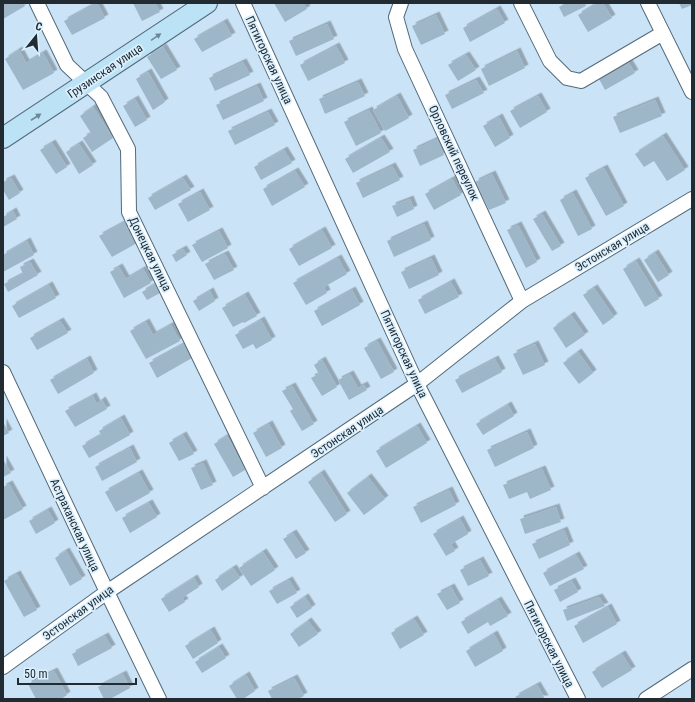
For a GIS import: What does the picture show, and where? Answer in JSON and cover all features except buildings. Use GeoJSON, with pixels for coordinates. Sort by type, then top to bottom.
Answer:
{"type":"FeatureCollection","features":[{"type":"Feature","properties":{"kind":"main road","name":"Грузинская улица"},"geometry":{"type":"LineString","coordinates":[[3,138],[207,3]]}},
{"type":"Feature","properties":{"kind":"street","name":"Донецкая улица"},"geometry":{"type":"LineString","coordinates":[[37,3],[67,64],[101,97],[128,149],[129,212],[263,488]]}},
{"type":"Feature","properties":{"kind":"street","name":"Пятигорская улица"},"geometry":{"type":"LineString","coordinates":[[243,3],[418,384],[578,699]]}},
{"type":"Feature","properties":{"kind":"street","name":"Орловский переулок"},"geometry":{"type":"LineString","coordinates":[[401,3],[396,17],[405,49],[522,301]]}},
{"type":"Feature","properties":{"kind":"street"},"geometry":{"type":"LineString","coordinates":[[521,3],[550,61],[567,78],[581,81],[663,33]]}},
{"type":"Feature","properties":{"kind":"street"},"geometry":{"type":"LineString","coordinates":[[648,3],[692,92]]}},
{"type":"Feature","properties":{"kind":"street","name":"Эстонская улица"},"geometry":{"type":"LineString","coordinates":[[5,662],[418,384],[522,301],[692,199]]}},
{"type":"Feature","properties":{"kind":"street","name":"Астраханская улица"},"geometry":{"type":"LineString","coordinates":[[3,372],[159,699]]}},
{"type":"Feature","properties":{"kind":"street"},"geometry":{"type":"LineString","coordinates":[[646,699],[692,669]]}}]}
